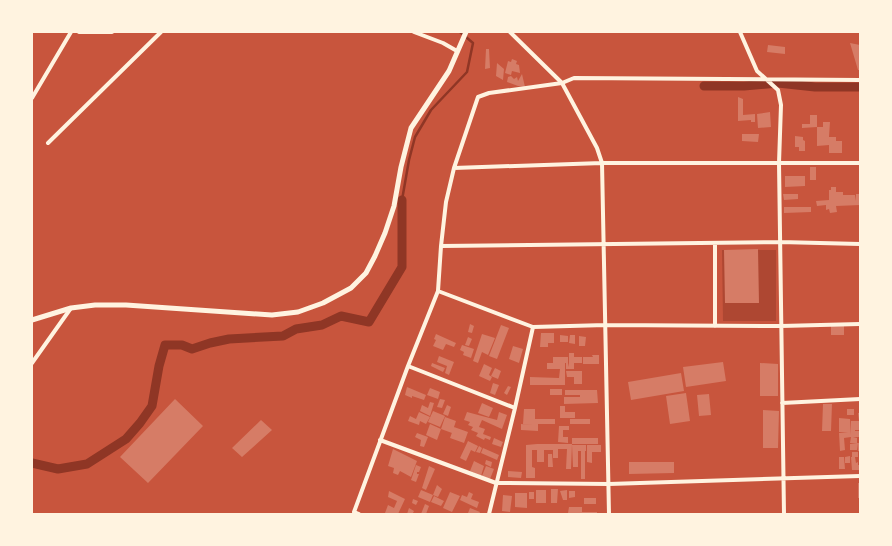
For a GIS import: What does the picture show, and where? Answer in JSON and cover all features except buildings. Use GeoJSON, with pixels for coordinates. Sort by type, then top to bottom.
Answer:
{"type":"FeatureCollection","features":[{"type":"Feature","properties":{"kind":"street"},"geometry":{"type":"LineString","coordinates":[[32,98],[71,32]]}},
{"type":"Feature","properties":{"kind":"street"},"geometry":{"type":"LineString","coordinates":[[79,32],[112,32]]}},
{"type":"Feature","properties":{"kind":"street"},"geometry":{"type":"LineString","coordinates":[[48,143],[161,32]]}},
{"type":"Feature","properties":{"kind":"street"},"geometry":{"type":"LineString","coordinates":[[414,32],[443,43],[457,51]]}},
{"type":"Feature","properties":{"kind":"street"},"geometry":{"type":"LineString","coordinates":[[32,320],[71,308],[95,305],[126,304],[272,315],[298,312],[323,303],[351,288],[366,273],[385,233],[394,206],[410,128],[449,71],[466,32]]}},
{"type":"Feature","properties":{"kind":"street"},"geometry":{"type":"LineString","coordinates":[[510,32],[562,83],[597,148],[602,164],[609,514]]}},
{"type":"Feature","properties":{"kind":"street"},"geometry":{"type":"LineString","coordinates":[[740,32],[757,71],[778,90],[781,105],[779,163],[784,514]]}},
{"type":"Feature","properties":{"kind":"street"},"geometry":{"type":"LineString","coordinates":[[359,514],[354,512],[438,290],[446,202],[454,168],[478,97],[489,93],[562,83],[574,78],[860,80]]}},
{"type":"Feature","properties":{"kind":"street"},"geometry":{"type":"LineString","coordinates":[[454,168],[602,164],[860,162]]}},
{"type":"Feature","properties":{"kind":"street"},"geometry":{"type":"LineString","coordinates":[[441,246],[780,242],[860,244]]}},
{"type":"Feature","properties":{"kind":"street"},"geometry":{"type":"LineString","coordinates":[[715,243],[716,326]]}},
{"type":"Feature","properties":{"kind":"street"},"geometry":{"type":"LineString","coordinates":[[438,290],[533,327],[606,325],[781,326],[860,324]]}},
{"type":"Feature","properties":{"kind":"street"},"geometry":{"type":"LineString","coordinates":[[32,363],[71,308]]}},
{"type":"Feature","properties":{"kind":"street"},"geometry":{"type":"LineString","coordinates":[[489,514],[533,327]]}},
{"type":"Feature","properties":{"kind":"street"},"geometry":{"type":"LineString","coordinates":[[408,366],[515,408]]}},
{"type":"Feature","properties":{"kind":"street"},"geometry":{"type":"LineString","coordinates":[[782,403],[860,399]]}},
{"type":"Feature","properties":{"kind":"street"},"geometry":{"type":"LineString","coordinates":[[380,440],[496,483],[609,484],[783,480],[860,476]]}},
{"type":"Feature","properties":{"kind":"shaded area"},"geometry":{"type":"Polygon","coordinates":[[[722,250],[776,250],[776,321],[723,321],[722,250]]]}},
{"type":"Feature","properties":{"kind":"waterway"},"geometry":{"type":"LineString","coordinates":[[402,200],[409,160],[415,137],[431,110],[467,72],[473,43],[460,32]]}},
{"type":"Feature","properties":{"kind":"waterway"},"geometry":{"type":"LineString","coordinates":[[704,86],[744,86],[778,83],[815,87],[860,87]]}},
{"type":"Feature","properties":{"kind":"waterway"},"geometry":{"type":"LineString","coordinates":[[32,463],[58,469],[87,464],[126,439],[152,406],[159,366],[165,345],[182,345],[192,349],[229,339],[283,336],[296,329],[322,325],[341,316],[369,322],[402,267],[402,200]]}}]}
